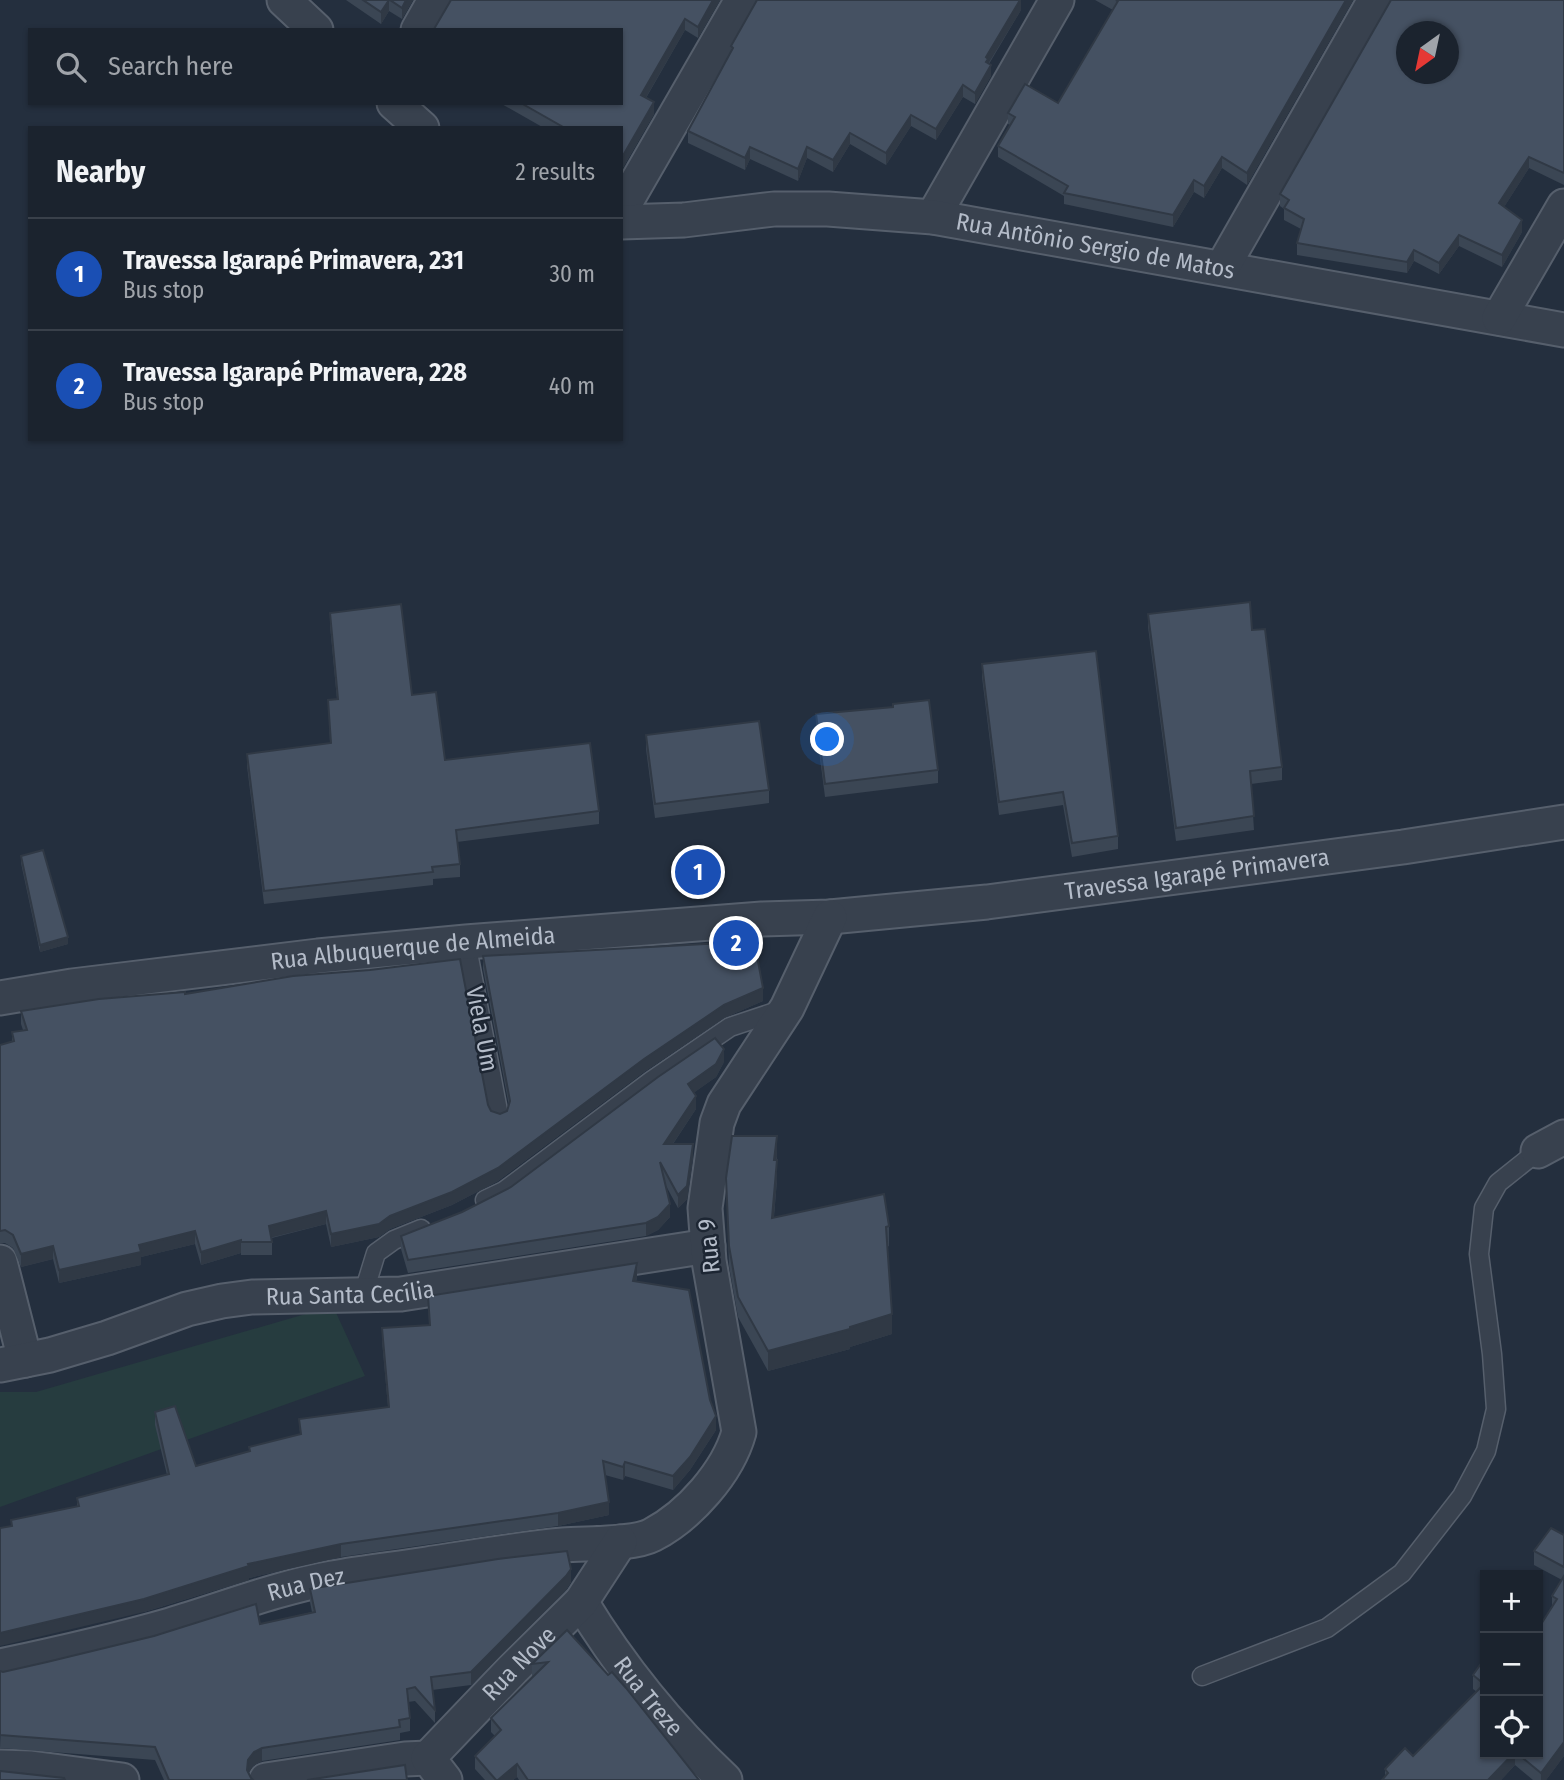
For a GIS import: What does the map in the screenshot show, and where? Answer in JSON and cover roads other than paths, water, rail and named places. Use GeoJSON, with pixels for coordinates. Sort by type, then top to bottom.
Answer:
{"type":"FeatureCollection","features":[{"type":"Feature","properties":{"kind":"street"},"geometry":{"type":"LineString","coordinates":[[284,0],[314,28]]}},
{"type":"Feature","properties":{"kind":"street"},"geometry":{"type":"LineString","coordinates":[[419,28],[435,0]]}},
{"type":"Feature","properties":{"kind":"street"},"geometry":{"type":"LineString","coordinates":[[623,207],[742,0]]}},
{"type":"Feature","properties":{"kind":"street"},"geometry":{"type":"LineString","coordinates":[[933,217],[1057,0]]}},
{"type":"Feature","properties":{"kind":"street"},"geometry":{"type":"LineString","coordinates":[[1222,268],[1375,0]]}},
{"type":"Feature","properties":{"kind":"street"},"geometry":{"type":"LineString","coordinates":[[396,105],[420,126]]}},
{"type":"Feature","properties":{"kind":"street"},"geometry":{"type":"LineString","coordinates":[[1499,318],[1564,206]]}},
{"type":"Feature","properties":{"kind":"street","name":"Rua Antônio Sergio de Matos"},"geometry":{"type":"LineString","coordinates":[[623,222],[684,220],[774,209],[828,209],[933,217],[1564,330]]}},
{"type":"Feature","properties":{"kind":"street","name":"Travessa Igarapé Primavera"},"geometry":{"type":"LineString","coordinates":[[830,917],[987,902],[1403,847],[1564,822]]}},
{"type":"Feature","properties":{"kind":"street","name":"Rua Albuquerque de Almeida"},"geometry":{"type":"LineString","coordinates":[[0,998],[72,986],[304,958],[466,942],[762,919],[830,917]]}},
{"type":"Feature","properties":{"kind":"street","name":"Rua 9"},"geometry":{"type":"LineString","coordinates":[[620,1542],[651,1536],[685,1511],[718,1476],[735,1447],[739,1432],[708,1246],[705,1208],[717,1123],[724,1104],[787,1008],[830,917]]}},
{"type":"Feature","properties":{"kind":"street","name":"Rua Santa Cecília"},"geometry":{"type":"LineString","coordinates":[[13,1363],[107,1338],[187,1309],[222,1301],[251,1297],[401,1294],[708,1246]]}},
{"type":"Feature","properties":{"kind":"street"},"geometry":{"type":"LineString","coordinates":[[0,1262],[13,1363]]}},
{"type":"Feature","properties":{"kind":"street","name":"Rua Nove"},"geometry":{"type":"LineString","coordinates":[[437,1769],[581,1602],[620,1542]]}},
{"type":"Feature","properties":{"kind":"street","name":"Rua Dez"},"geometry":{"type":"LineString","coordinates":[[0,1666],[145,1631],[268,1592],[332,1578],[492,1553],[620,1542]]}},
{"type":"Feature","properties":{"kind":"street","name":"Rua Treze"},"geometry":{"type":"LineString","coordinates":[[581,1602],[609,1647],[645,1696],[692,1749],[725,1780]]}},
{"type":"Feature","properties":{"kind":"street"},"geometry":{"type":"LineString","coordinates":[[266,1780],[405,1759],[437,1769]]}},
{"type":"Feature","properties":{"kind":"street"},"geometry":{"type":"LineString","coordinates":[[0,1767],[53,1770],[122,1780]]}},
{"type":"Feature","properties":{"kind":"lane","name":"Viela Um"},"geometry":{"type":"LineString","coordinates":[[466,942],[499,1116]]}},
{"type":"Feature","properties":{"kind":"lane"},"geometry":{"type":"LineString","coordinates":[[468,1209],[504,1191],[651,1081],[730,1027],[787,1008]]}},
{"type":"Feature","properties":{"kind":"lane"},"geometry":{"type":"LineString","coordinates":[[1202,1676],[1328,1628],[1402,1573],[1462,1496],[1486,1451],[1496,1409],[1479,1254],[1484,1208],[1498,1184],[1551,1144]]}},
{"type":"Feature","properties":{"kind":"lane"},"geometry":{"type":"LineString","coordinates":[[363,1296],[376,1253],[394,1240],[432,1225]]}},
{"type":"Feature","properties":{"kind":"place","name":"Travessa Igarapé Primavera, 231"},"geometry":{"type":"Point","coordinates":[698,872]}},
{"type":"Feature","properties":{"kind":"place","name":"Travessa Igarapé Primavera, 228"},"geometry":{"type":"Point","coordinates":[736,943]}}]}
